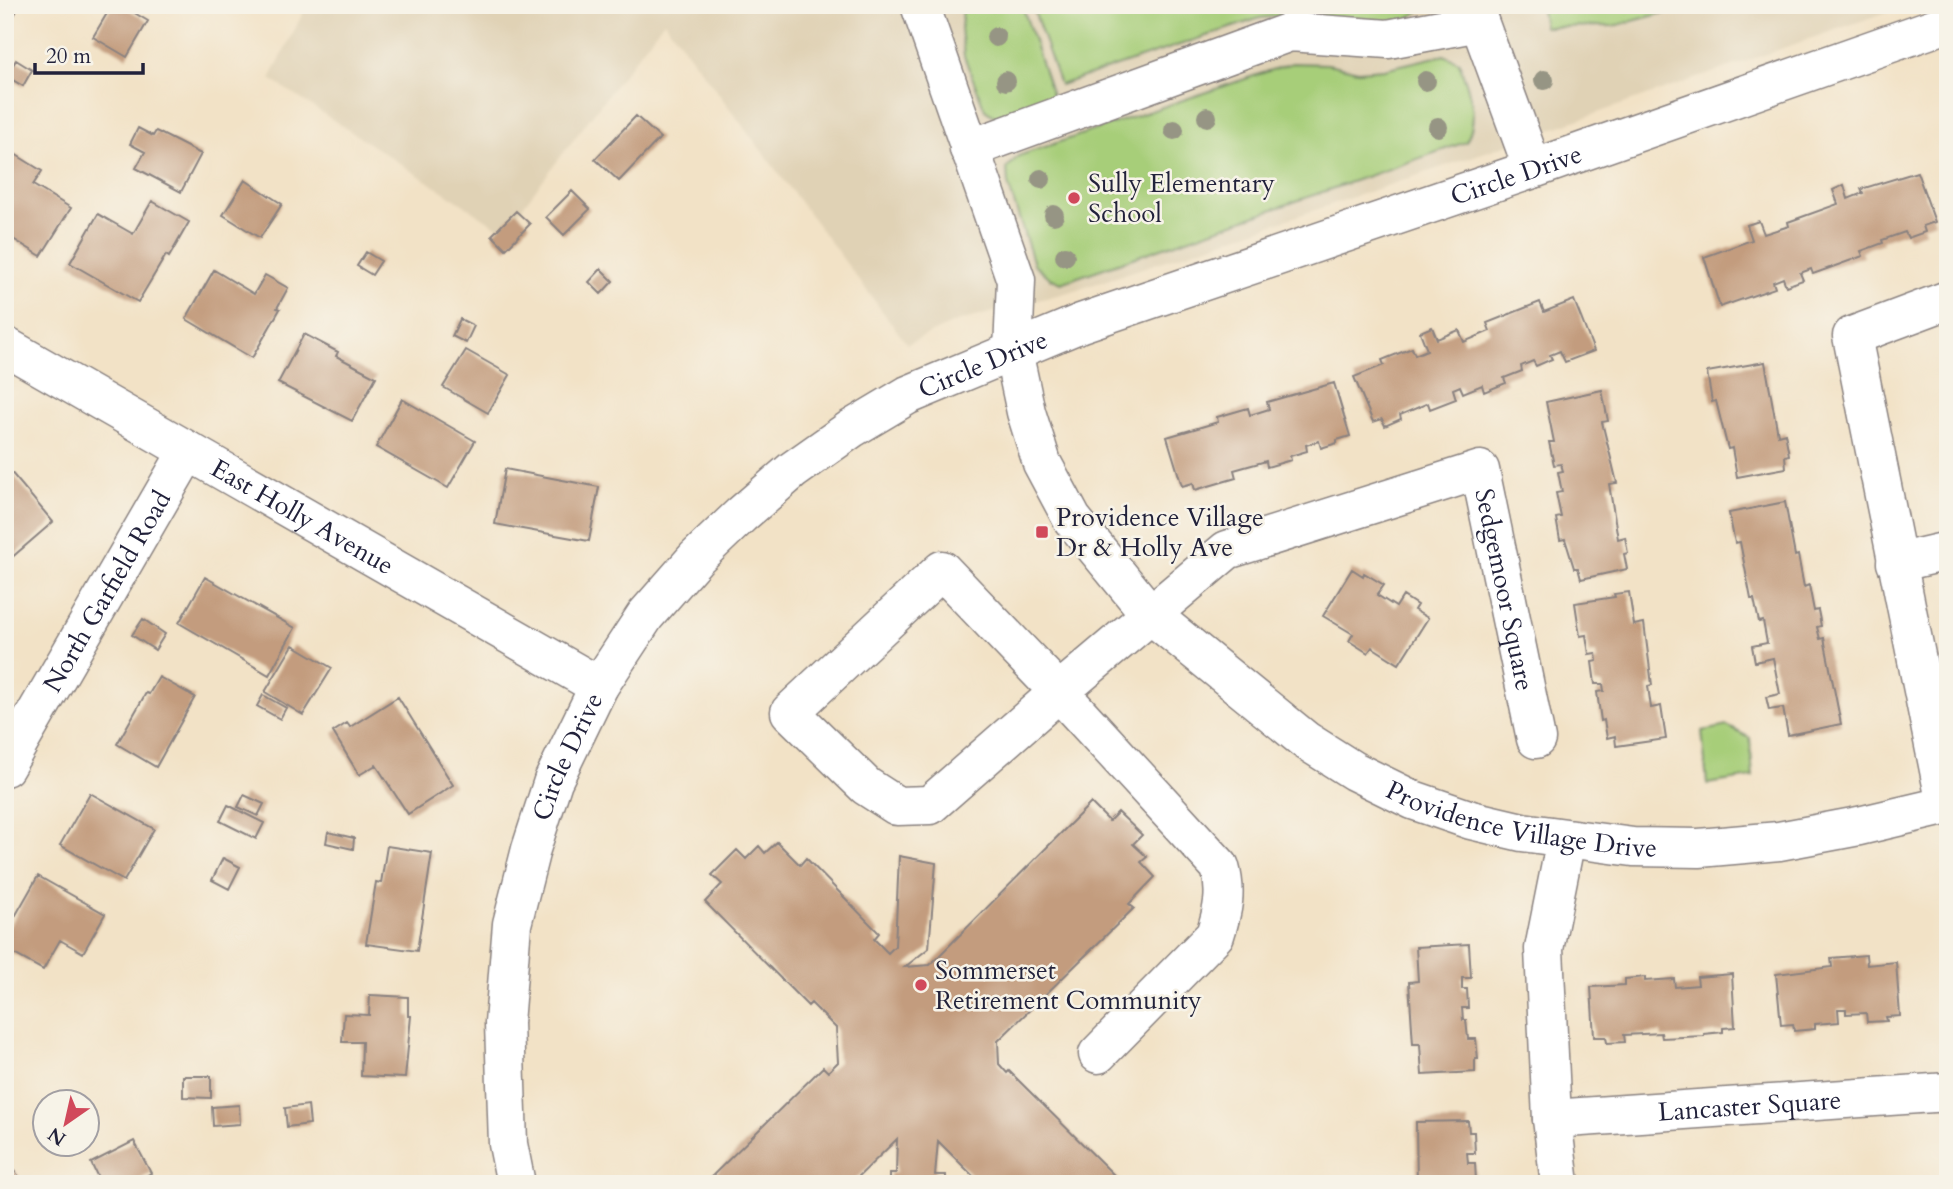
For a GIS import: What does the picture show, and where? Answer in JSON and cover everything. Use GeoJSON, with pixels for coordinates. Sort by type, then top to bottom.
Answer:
{"type":"FeatureCollection","features":[{"type":"Feature","properties":{"kind":"street","name":"Providence Village Drive"},"geometry":{"type":"LineString","coordinates":[[920,5],[1016,280],[1013,351],[1026,412],[1042,463],[1072,519],[1150,614],[1305,740],[1354,771],[1413,800],[1471,820],[1566,839],[1646,847],[1699,848],[1779,841],[1947,805]]}},
{"type":"Feature","properties":{"kind":"street"},"geometry":{"type":"LineString","coordinates":[[969,149],[1290,32],[1388,39],[1476,14],[1533,169]]}},
{"type":"Feature","properties":{"kind":"street","name":"Circle Drive"},"geometry":{"type":"LineString","coordinates":[[516,1184],[508,1143],[504,1023],[512,924],[531,849],[553,780],[599,686],[645,616],[696,558],[793,470],[851,429],[908,395],[1081,323],[1533,169],[1948,23]]}},
{"type":"Feature","properties":{"kind":"street"},"geometry":{"type":"LineString","coordinates":[[1947,805],[1852,336],[1948,300]]}},
{"type":"Feature","properties":{"kind":"street","name":"East Holly Avenue"},"geometry":{"type":"LineString","coordinates":[[5,346],[599,686]]}},
{"type":"Feature","properties":{"kind":"street","name":"North Garfield Road"},"geometry":{"type":"LineString","coordinates":[[5,767],[188,451]]}},
{"type":"Feature","properties":{"kind":"street","name":"Sedgemoor Square"},"geometry":{"type":"LineString","coordinates":[[1150,614],[1227,550],[1480,470],[1536,739]]}},
{"type":"Feature","properties":{"kind":"street"},"geometry":{"type":"LineString","coordinates":[[1896,563],[1948,551]]}},
{"type":"Feature","properties":{"kind":"street"},"geometry":{"type":"LineString","coordinates":[[1098,1054],[1215,934],[1223,910],[1225,887],[1220,867],[1059,692],[942,570],[790,712],[866,786],[897,806],[930,806],[1059,692],[1150,614]]}},
{"type":"Feature","properties":{"kind":"street"},"geometry":{"type":"LineString","coordinates":[[1560,1184],[1552,1119],[1544,949],[1566,839]]}},
{"type":"Feature","properties":{"kind":"street","name":"Lancaster Square"},"geometry":{"type":"LineString","coordinates":[[1552,1119],[1948,1092]]}},
{"type":"Feature","properties":{"kind":"shaded area","name":"Sully Elementary School"},"geometry":{"type":"Polygon","coordinates":[[[307,5],[1907,5],[1451,164],[1080,289],[956,322],[907,344],[664,21],[504,231],[270,79],[307,5]]]}},
{"type":"Feature","properties":{"kind":"green space"},"geometry":{"type":"Polygon","coordinates":[[[963,5],[1022,5],[1052,95],[1051,105],[1000,120],[985,110],[964,56],[961,29],[963,5]]]}},
{"type":"Feature","properties":{"kind":"green space"},"geometry":{"type":"Polygon","coordinates":[[[1032,5],[1428,5],[1405,21],[1321,21],[1320,12],[1260,18],[1060,85],[1032,5]]]}},
{"type":"Feature","properties":{"kind":"green space"},"geometry":{"type":"Polygon","coordinates":[[[1540,5],[1686,5],[1614,26],[1544,27],[1540,5]]]}},
{"type":"Feature","properties":{"kind":"green space"},"geometry":{"type":"Polygon","coordinates":[[[1444,55],[1459,62],[1469,92],[1473,112],[1466,142],[1061,283],[1050,278],[1034,264],[1008,184],[1007,168],[1018,156],[1292,63],[1328,64],[1358,71],[1384,69],[1444,55]]]}},
{"type":"Feature","properties":{"kind":"green space"},"geometry":{"type":"Polygon","coordinates":[[[1727,726],[1750,738],[1753,777],[1707,784],[1702,731],[1727,726]]]}},
{"type":"Feature","properties":{"kind":"building"},"geometry":{"type":"Polygon","coordinates":[[[5,5],[20,5],[5,31],[5,5]]]}},
{"type":"Feature","properties":{"kind":"building"},"geometry":{"type":"Polygon","coordinates":[[[112,5],[121,5],[148,21],[127,57],[93,37],[112,5]]]}},
{"type":"Feature","properties":{"kind":"building"},"geometry":{"type":"Polygon","coordinates":[[[16,60],[32,70],[23,86],[6,76],[16,60]]]}},
{"type":"Feature","properties":{"kind":"building"},"geometry":{"type":"Polygon","coordinates":[[[636,116],[660,138],[619,181],[595,159],[636,116]]]}},
{"type":"Feature","properties":{"kind":"building"},"geometry":{"type":"Polygon","coordinates":[[[138,128],[153,136],[156,131],[201,154],[181,192],[136,168],[145,152],[130,144],[138,128]]]}},
{"type":"Feature","properties":{"kind":"building"},"geometry":{"type":"Polygon","coordinates":[[[10,151],[42,171],[33,185],[71,208],[41,256],[5,234],[5,159],[10,151]]]}},
{"type":"Feature","properties":{"kind":"building"},"geometry":{"type":"Polygon","coordinates":[[[1917,172],[1935,222],[1923,226],[1925,232],[1908,238],[1905,232],[1882,240],[1883,243],[1861,251],[1863,256],[1813,274],[1811,269],[1800,273],[1803,280],[1786,286],[1783,278],[1773,282],[1775,288],[1720,307],[1704,257],[1752,240],[1747,225],[1759,221],[1764,234],[1789,226],[1788,222],[1838,204],[1833,190],[1844,185],[1848,199],[1863,193],[1861,189],[1917,172]]]}},
{"type":"Feature","properties":{"kind":"building"},"geometry":{"type":"Polygon","coordinates":[[[245,180],[282,204],[260,238],[223,215],[245,180]]]}},
{"type":"Feature","properties":{"kind":"building"},"geometry":{"type":"Polygon","coordinates":[[[572,191],[590,209],[564,235],[546,217],[572,191]]]}},
{"type":"Feature","properties":{"kind":"building"},"geometry":{"type":"Polygon","coordinates":[[[152,201],[189,222],[138,302],[70,263],[98,214],[133,234],[152,201]]]}},
{"type":"Feature","properties":{"kind":"building"},"geometry":{"type":"Polygon","coordinates":[[[516,211],[530,224],[506,249],[492,235],[516,211]]]}},
{"type":"Feature","properties":{"kind":"building"},"geometry":{"type":"Polygon","coordinates":[[[366,252],[381,261],[372,275],[357,266],[366,252]]]}},
{"type":"Feature","properties":{"kind":"building"},"geometry":{"type":"Polygon","coordinates":[[[601,269],[613,281],[601,294],[589,282],[601,269]]]}},
{"type":"Feature","properties":{"kind":"building"},"geometry":{"type":"Polygon","coordinates":[[[214,270],[254,294],[265,275],[288,288],[277,308],[280,309],[252,358],[186,319],[214,270]]]}},
{"type":"Feature","properties":{"kind":"building"},"geometry":{"type":"Polygon","coordinates":[[[1574,300],[1594,351],[1565,362],[1560,351],[1550,355],[1552,359],[1536,366],[1533,361],[1521,366],[1522,371],[1504,378],[1506,383],[1484,392],[1482,385],[1463,393],[1460,386],[1453,389],[1456,399],[1430,409],[1428,403],[1400,415],[1401,419],[1385,426],[1382,419],[1373,422],[1354,377],[1384,365],[1382,360],[1412,348],[1415,355],[1427,350],[1420,332],[1432,327],[1437,339],[1459,330],[1464,342],[1490,331],[1487,323],[1540,302],[1544,312],[1574,300]]]}},
{"type":"Feature","properties":{"kind":"building"},"geometry":{"type":"Polygon","coordinates":[[[460,319],[474,326],[466,343],[452,336],[460,319]]]}},
{"type":"Feature","properties":{"kind":"building"},"geometry":{"type":"Polygon","coordinates":[[[304,334],[338,352],[336,356],[376,377],[352,421],[278,383],[304,334]]]}},
{"type":"Feature","properties":{"kind":"building"},"geometry":{"type":"Polygon","coordinates":[[[466,350],[510,375],[488,413],[443,387],[466,350]]]}},
{"type":"Feature","properties":{"kind":"building"},"geometry":{"type":"Polygon","coordinates":[[[1765,362],[1778,435],[1785,433],[1789,455],[1785,456],[1786,468],[1737,477],[1732,448],[1728,449],[1716,401],[1712,402],[1707,372],[1765,362]]]}},
{"type":"Feature","properties":{"kind":"building"},"geometry":{"type":"Polygon","coordinates":[[[1334,383],[1350,436],[1321,448],[1319,441],[1306,445],[1307,451],[1290,456],[1291,460],[1267,467],[1266,461],[1234,470],[1236,478],[1195,490],[1193,483],[1182,486],[1167,437],[1218,422],[1217,417],[1248,408],[1250,415],[1269,409],[1267,402],[1334,383]]]}},
{"type":"Feature","properties":{"kind":"building"},"geometry":{"type":"Polygon","coordinates":[[[1602,390],[1608,421],[1602,422],[1617,483],[1609,484],[1618,539],[1625,537],[1627,569],[1581,579],[1578,568],[1574,568],[1565,539],[1560,540],[1556,518],[1561,517],[1556,493],[1562,492],[1558,472],[1563,471],[1561,464],[1554,465],[1549,442],[1554,442],[1546,402],[1602,390]]]}},
{"type":"Feature","properties":{"kind":"building"},"geometry":{"type":"Polygon","coordinates":[[[402,399],[475,441],[448,488],[376,447],[402,399]]]}},
{"type":"Feature","properties":{"kind":"building"},"geometry":{"type":"Polygon","coordinates":[[[5,465],[53,522],[10,559],[5,553],[5,465]]]}},
{"type":"Feature","properties":{"kind":"building"},"geometry":{"type":"Polygon","coordinates":[[[505,469],[599,487],[589,541],[495,524],[505,469]]]}},
{"type":"Feature","properties":{"kind":"building"},"geometry":{"type":"Polygon","coordinates":[[[1785,502],[1804,587],[1809,585],[1814,611],[1818,610],[1821,626],[1817,627],[1820,639],[1824,638],[1841,724],[1788,735],[1783,708],[1769,710],[1766,697],[1780,694],[1773,658],[1755,662],[1752,646],[1767,643],[1763,621],[1759,622],[1754,599],[1751,599],[1740,542],[1735,543],[1729,513],[1785,502]]]}},
{"type":"Feature","properties":{"kind":"building"},"geometry":{"type":"Polygon","coordinates":[[[1352,569],[1384,585],[1377,595],[1396,607],[1403,596],[1417,605],[1414,610],[1428,618],[1399,664],[1372,647],[1368,653],[1349,641],[1353,634],[1323,616],[1352,569]]]}},
{"type":"Feature","properties":{"kind":"building"},"geometry":{"type":"Polygon","coordinates":[[[205,577],[295,628],[269,675],[179,623],[205,577]]]}},
{"type":"Feature","properties":{"kind":"building"},"geometry":{"type":"Polygon","coordinates":[[[1629,592],[1634,625],[1644,623],[1652,685],[1648,686],[1651,708],[1661,706],[1666,739],[1616,746],[1615,736],[1607,738],[1604,720],[1601,721],[1597,692],[1604,691],[1603,684],[1595,684],[1592,662],[1597,661],[1596,653],[1589,654],[1586,635],[1580,636],[1575,603],[1615,597],[1614,594],[1629,592]]]}},
{"type":"Feature","properties":{"kind":"building"},"geometry":{"type":"Polygon","coordinates":[[[143,619],[165,634],[155,650],[132,635],[143,619]]]}},
{"type":"Feature","properties":{"kind":"building"},"geometry":{"type":"Polygon","coordinates":[[[293,645],[332,668],[303,715],[265,692],[293,645]]]}},
{"type":"Feature","properties":{"kind":"building"},"geometry":{"type":"Polygon","coordinates":[[[159,677],[195,697],[156,767],[117,744],[146,693],[149,694],[159,677]]]}},
{"type":"Feature","properties":{"kind":"building"},"geometry":{"type":"Polygon","coordinates":[[[263,695],[286,708],[280,719],[257,706],[263,695]]]}},
{"type":"Feature","properties":{"kind":"building"},"geometry":{"type":"Polygon","coordinates":[[[398,697],[453,785],[408,814],[376,765],[359,775],[333,732],[347,723],[350,727],[398,697]]]}},
{"type":"Feature","properties":{"kind":"building"},"geometry":{"type":"Polygon","coordinates":[[[90,793],[154,829],[124,881],[60,845],[90,793]]]}},
{"type":"Feature","properties":{"kind":"building"},"geometry":{"type":"Polygon","coordinates":[[[244,795],[264,804],[258,816],[238,807],[244,795]]]}},
{"type":"Feature","properties":{"kind":"building","name":"Sommerset Retirement Community"},"geometry":{"type":"Polygon","coordinates":[[[1091,803],[1109,821],[1118,812],[1142,835],[1133,844],[1147,857],[1141,862],[1155,877],[1129,904],[1134,908],[998,1041],[999,1064],[1123,1184],[981,1184],[938,1141],[935,1175],[946,1175],[946,1184],[890,1184],[890,1173],[896,1173],[897,1139],[851,1184],[704,1184],[823,1067],[828,1072],[838,1062],[836,1028],[811,1003],[808,1006],[705,902],[722,884],[712,875],[737,850],[746,859],[759,846],[765,853],[777,842],[800,865],[806,858],[879,933],[874,939],[888,953],[895,946],[899,856],[936,863],[929,948],[905,967],[930,965],[1091,803]]]}},
{"type":"Feature","properties":{"kind":"building"},"geometry":{"type":"Polygon","coordinates":[[[228,805],[264,823],[256,839],[220,821],[228,805]]]}},
{"type":"Feature","properties":{"kind":"building"},"geometry":{"type":"Polygon","coordinates":[[[328,832],[354,838],[353,849],[326,843],[328,832]]]}},
{"type":"Feature","properties":{"kind":"building"},"geometry":{"type":"Polygon","coordinates":[[[387,846],[432,853],[417,951],[366,944],[376,882],[381,883],[387,846]]]}},
{"type":"Feature","properties":{"kind":"building"},"geometry":{"type":"Polygon","coordinates":[[[223,858],[240,867],[229,889],[212,880],[223,858]]]}},
{"type":"Feature","properties":{"kind":"building"},"geometry":{"type":"Polygon","coordinates":[[[38,876],[105,914],[83,953],[60,940],[43,970],[5,949],[5,934],[38,876]]]}},
{"type":"Feature","properties":{"kind":"building"},"geometry":{"type":"Polygon","coordinates":[[[1469,944],[1471,978],[1462,978],[1462,989],[1467,989],[1468,1008],[1462,1008],[1468,1039],[1476,1039],[1478,1059],[1475,1059],[1475,1072],[1422,1075],[1420,1044],[1413,1044],[1409,982],[1418,981],[1416,947],[1469,944]]]}},
{"type":"Feature","properties":{"kind":"building"},"geometry":{"type":"Polygon","coordinates":[[[1866,955],[1867,965],[1896,962],[1900,1016],[1886,1017],[1887,1021],[1867,1022],[1866,1013],[1846,1014],[1846,1009],[1838,1009],[1839,1022],[1815,1024],[1815,1029],[1794,1031],[1793,1024],[1781,1025],[1776,974],[1832,967],[1831,958],[1866,955]]]}},
{"type":"Feature","properties":{"kind":"building"},"geometry":{"type":"Polygon","coordinates":[[[1732,974],[1735,1027],[1723,1028],[1723,1032],[1704,1036],[1662,1038],[1661,1033],[1624,1035],[1625,1042],[1607,1043],[1606,1037],[1594,1037],[1591,987],[1625,985],[1625,979],[1645,977],[1645,981],[1674,979],[1675,987],[1698,985],[1697,977],[1732,974]]]}},
{"type":"Feature","properties":{"kind":"building"},"geometry":{"type":"Polygon","coordinates":[[[370,995],[408,997],[408,1016],[411,1016],[405,1078],[361,1076],[362,1042],[342,1042],[344,1014],[369,1015],[370,995]]]}},
{"type":"Feature","properties":{"kind":"building"},"geometry":{"type":"Polygon","coordinates":[[[183,1076],[211,1076],[211,1098],[183,1097],[183,1076]]]}},
{"type":"Feature","properties":{"kind":"building"},"geometry":{"type":"Polygon","coordinates":[[[239,1105],[240,1124],[213,1126],[212,1107],[239,1105]]]}},
{"type":"Feature","properties":{"kind":"building"},"geometry":{"type":"Polygon","coordinates":[[[308,1105],[310,1124],[287,1127],[285,1108],[308,1105]]]}},
{"type":"Feature","properties":{"kind":"building"},"geometry":{"type":"Polygon","coordinates":[[[1468,1121],[1469,1132],[1474,1132],[1475,1153],[1467,1153],[1468,1163],[1475,1163],[1476,1181],[1485,1181],[1485,1184],[1417,1184],[1416,1122],[1468,1121]]]}},
{"type":"Feature","properties":{"kind":"building"},"geometry":{"type":"Polygon","coordinates":[[[134,1141],[151,1173],[132,1184],[101,1184],[91,1163],[134,1141]]]}},
{"type":"Feature","properties":{"kind":"building"},"geometry":{"type":"Polygon","coordinates":[[[14,1170],[23,1182],[5,1184],[5,1178],[14,1170]]]}},
{"type":"Feature","properties":{"kind":"place","name":"Sully Elementary School"},"geometry":{"type":"Point","coordinates":[1074,198]}},
{"type":"Feature","properties":{"kind":"place","name":"Providence Village Dr & Holly Ave"},"geometry":{"type":"Point","coordinates":[1042,532]}},
{"type":"Feature","properties":{"kind":"place","name":"Sommerset Retirement Community"},"geometry":{"type":"Point","coordinates":[921,985]}}]}
